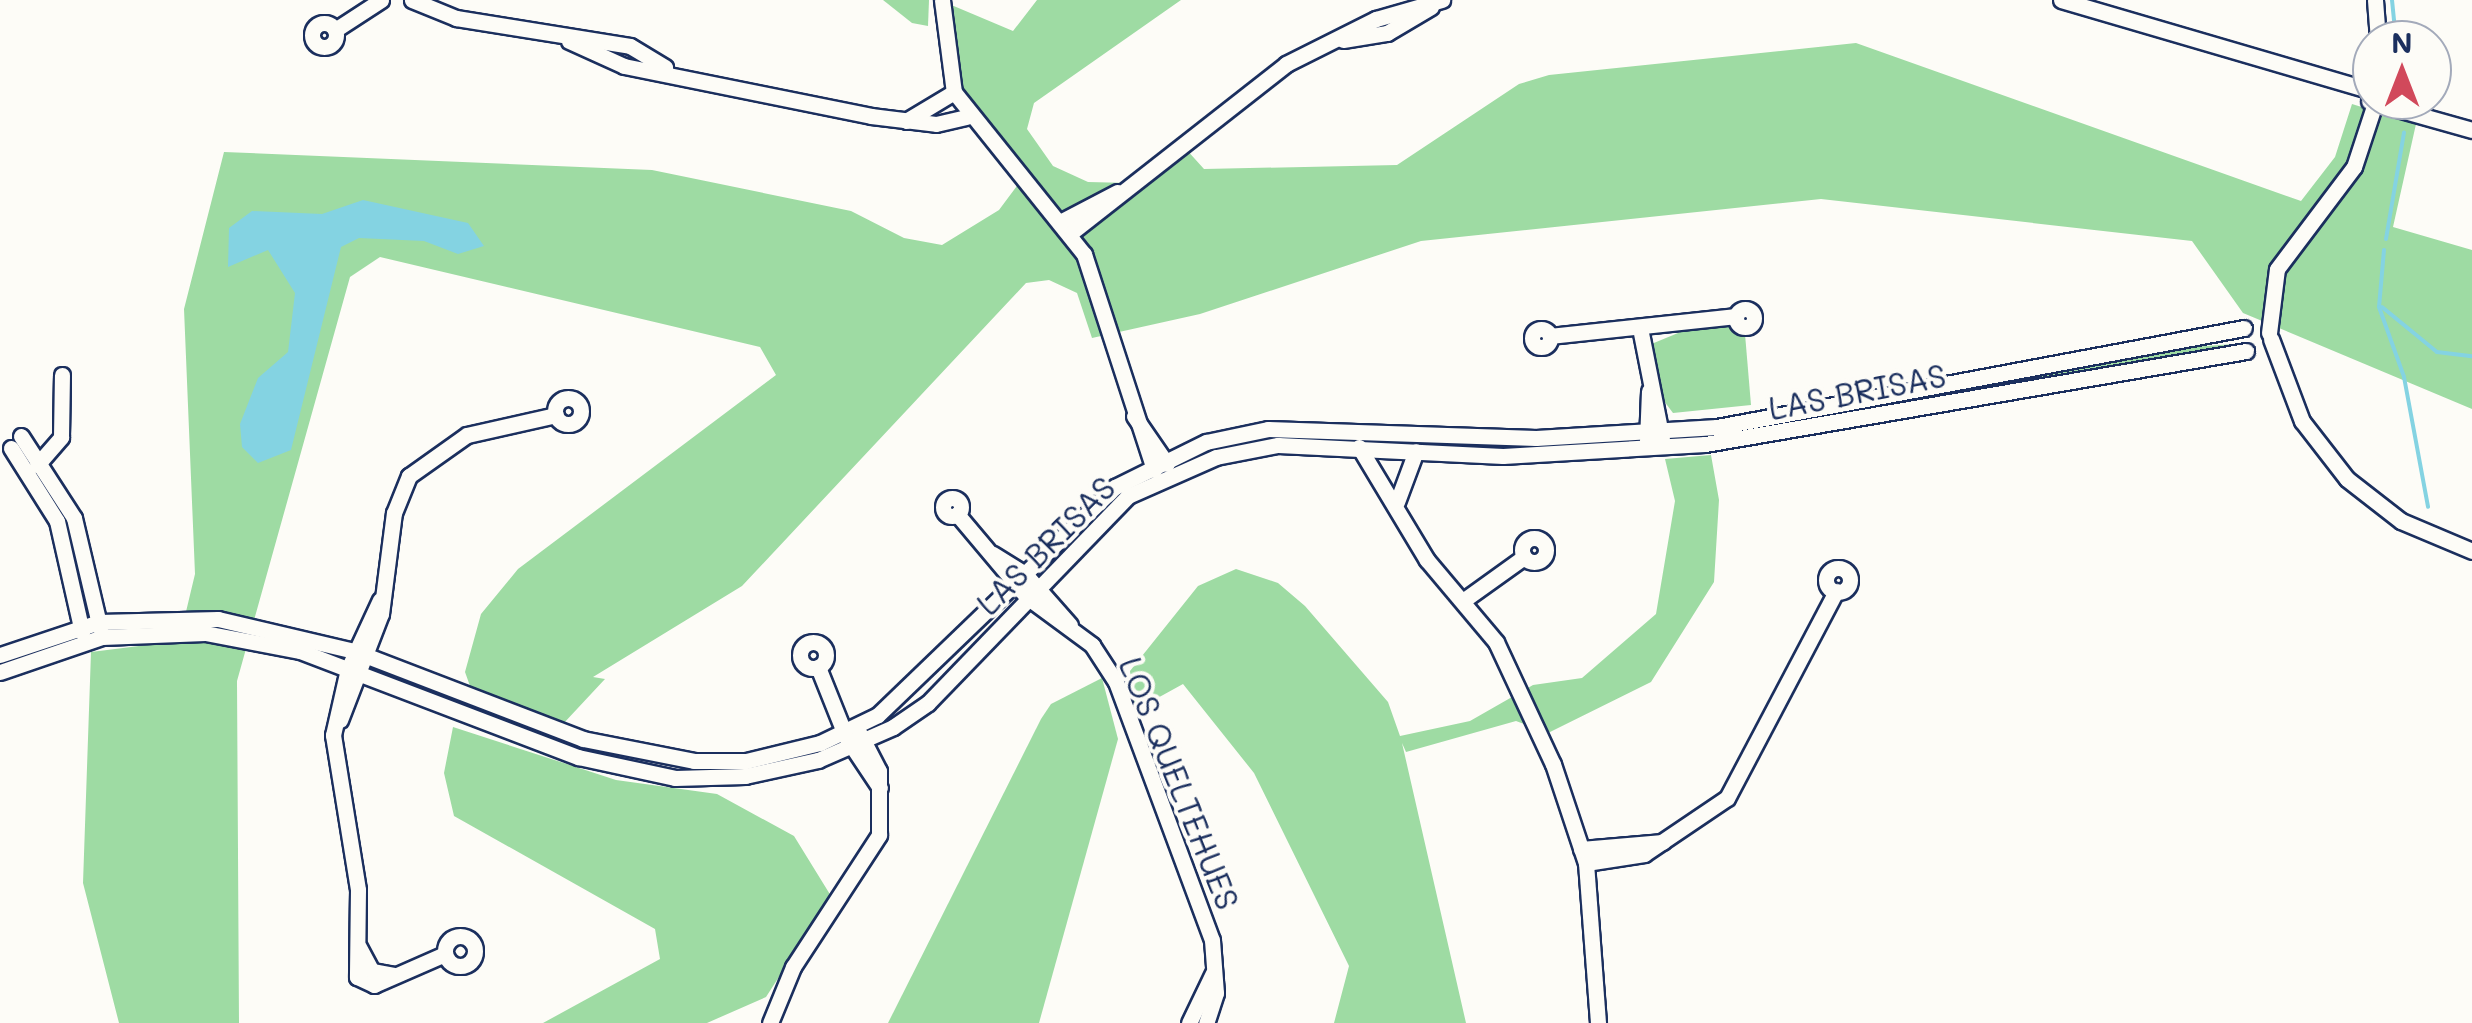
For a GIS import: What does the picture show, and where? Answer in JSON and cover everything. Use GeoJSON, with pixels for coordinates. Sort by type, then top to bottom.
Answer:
{"type":"FeatureCollection","features":[{"type":"Feature","properties":{"kind":"street"},"geometry":{"type":"LineString","coordinates":[[335,30],[381,0]]}},
{"type":"Feature","properties":{"kind":"street"},"geometry":{"type":"LineString","coordinates":[[412,0],[426,11],[569,41],[614,63],[664,67],[905,121],[966,117]]}},
{"type":"Feature","properties":{"kind":"street"},"geometry":{"type":"LineString","coordinates":[[942,0],[954,92],[966,117],[1068,226],[1134,416],[1161,468]]}},
{"type":"Feature","properties":{"kind":"street"},"geometry":{"type":"LineString","coordinates":[[2060,0],[2352,89]]}},
{"type":"Feature","properties":{"kind":"street"},"geometry":{"type":"LineString","coordinates":[[1068,226],[1241,93],[1343,40],[1387,33],[1440,1]]}},
{"type":"Feature","properties":{"kind":"street"},"geometry":{"type":"LineString","coordinates":[[905,121],[954,92]]}},
{"type":"Feature","properties":{"kind":"street"},"geometry":{"type":"LineString","coordinates":[[2250,353],[2247,326],[2268,301],[2282,259],[2360,155],[2369,120]]}},
{"type":"Feature","properties":{"kind":"street"},"geometry":{"type":"LineString","coordinates":[[2437,120],[2472,130]]}},
{"type":"Feature","properties":{"kind":"street"},"geometry":{"type":"LineString","coordinates":[[2268,301],[2270,336],[2279,369],[2311,435],[2359,491],[2418,530],[2472,551]]}},
{"type":"Feature","properties":{"kind":"street"},"geometry":{"type":"LineString","coordinates":[[1550,336],[1572,328],[1641,333],[1716,312],[1736,316]]}},
{"type":"Feature","properties":{"kind":"street"},"geometry":{"type":"LineString","coordinates":[[2247,326],[2270,336]]}},
{"type":"Feature","properties":{"kind":"street","name":"LAS BRISAS"},"geometry":{"type":"LineString","coordinates":[[0,655],[100,630],[218,618],[361,654],[583,739],[694,761],[746,761],[849,730],[922,680],[1019,579],[1161,468],[1268,428],[1417,438],[1654,440],[1907,396],[2247,326]]}},
{"type":"Feature","properties":{"kind":"street"},"geometry":{"type":"LineString","coordinates":[[1641,333],[1654,440]]}},
{"type":"Feature","properties":{"kind":"street"},"geometry":{"type":"LineString","coordinates":[[2250,353],[2270,336]]}},
{"type":"Feature","properties":{"kind":"street"},"geometry":{"type":"LineString","coordinates":[[2250,353],[2279,369]]}},
{"type":"Feature","properties":{"kind":"street","name":"LAS BRISAS"},"geometry":{"type":"LineString","coordinates":[[100,630],[205,632],[355,671],[578,758],[714,778],[859,745],[928,703],[1128,496],[1161,468],[1278,445],[1416,456],[1836,427],[2076,374],[2250,353]]}},
{"type":"Feature","properties":{"kind":"street"},"geometry":{"type":"LineString","coordinates":[[30,470],[45,460],[61,437],[62,375]]}},
{"type":"Feature","properties":{"kind":"street"},"geometry":{"type":"LineString","coordinates":[[445,954],[394,975],[372,970],[358,944],[333,735],[380,600],[396,504],[422,460],[467,435],[556,415]]}},
{"type":"Feature","properties":{"kind":"street"},"geometry":{"type":"LineString","coordinates":[[1360,434],[1359,452],[1397,502],[1427,560],[1464,600],[1523,692],[1583,856],[1598,1023]]}},
{"type":"Feature","properties":{"kind":"street"},"geometry":{"type":"LineString","coordinates":[[1397,502],[1416,456],[1417,438]]}},
{"type":"Feature","properties":{"kind":"street"},"geometry":{"type":"LineString","coordinates":[[83,633],[57,521],[16,442],[45,460],[74,518],[100,630]]}},
{"type":"Feature","properties":{"kind":"street","name":"LOS QUELTEHUES"},"geometry":{"type":"LineString","coordinates":[[956,514],[1070,625],[1120,692],[1202,906],[1213,973],[1206,1023]]}},
{"type":"Feature","properties":{"kind":"street"},"geometry":{"type":"LineString","coordinates":[[1464,600],[1524,557]]}},
{"type":"Feature","properties":{"kind":"street"},"geometry":{"type":"LineString","coordinates":[[1583,856],[1663,842],[1741,780],[1836,591]]}},
{"type":"Feature","properties":{"kind":"street","name":"LAS BRISAS"},"geometry":{"type":"LineString","coordinates":[[0,672],[83,633]]}},
{"type":"Feature","properties":{"kind":"street"},"geometry":{"type":"LineString","coordinates":[[770,1023],[793,967],[876,843],[880,788],[818,667]]}},
{"type":"Feature","properties":{"kind":"street"},"geometry":{"type":"LineString","coordinates":[[578,758],[583,739]]}},
{"type":"Feature","properties":{"kind":"street"},"geometry":{"type":"LineString","coordinates":[[1189,1023],[1213,973]]}},
{"type":"Feature","properties":{"kind":"green space"},"geometry":{"type":"Polygon","coordinates":[[[883,0],[929,0],[928,26],[912,23],[883,0]]]}},
{"type":"Feature","properties":{"kind":"green space"},"geometry":{"type":"Polygon","coordinates":[[[1037,0],[1181,0],[1034,103],[1027,129],[1053,166],[1088,182],[1130,183],[1185,148],[1204,169],[1397,165],[1519,84],[1549,75],[1856,43],[2301,201],[2335,157],[2352,104],[2352,120],[2403,120],[2416,124],[2393,227],[2472,250],[2472,409],[2243,313],[2192,241],[1821,199],[1421,241],[1200,314],[1092,338],[1077,293],[1049,280],[1026,283],[742,586],[593,677],[605,679],[563,724],[470,686],[465,672],[481,614],[518,569],[776,375],[760,347],[380,257],[350,277],[237,681],[239,1023],[119,1023],[83,883],[91,652],[179,641],[195,574],[184,309],[224,152],[652,170],[851,211],[904,238],[942,245],[999,210],[1025,175],[962,98],[949,4],[1013,31],[1037,0]]]}},
{"type":"Feature","properties":{"kind":"green space"},"geometry":{"type":"Polygon","coordinates":[[[1712,319],[1745,334],[1751,405],[1673,413],[1655,389],[1649,345],[1712,319]]]}},
{"type":"Feature","properties":{"kind":"green space"},"geometry":{"type":"Polygon","coordinates":[[[2234,344],[1850,420],[1668,441],[2164,349],[2234,344]]]}},
{"type":"Feature","properties":{"kind":"green space"},"geometry":{"type":"Polygon","coordinates":[[[1711,455],[1719,500],[1714,582],[1651,682],[1548,733],[1516,721],[1406,752],[1402,743],[1466,1023],[1334,1023],[1349,966],[1254,773],[1183,684],[1134,711],[1130,671],[1198,586],[1236,569],[1278,583],[1305,606],[1388,702],[1400,736],[1470,721],[1533,685],[1582,678],[1656,614],[1675,501],[1665,459],[1711,455]]]}},
{"type":"Feature","properties":{"kind":"green space"},"geometry":{"type":"Polygon","coordinates":[[[1102,678],[1118,739],[1039,1023],[888,1023],[1041,719],[1051,704],[1102,678]]]}},
{"type":"Feature","properties":{"kind":"green space"},"geometry":{"type":"Polygon","coordinates":[[[453,727],[616,780],[717,794],[794,836],[831,896],[766,997],[707,1023],[543,1023],[660,959],[655,929],[454,816],[444,773],[453,727]]]}},
{"type":"Feature","properties":{"kind":"water"},"geometry":{"type":"Polygon","coordinates":[[[363,200],[468,223],[484,246],[458,254],[424,241],[359,238],[341,247],[291,450],[258,463],[242,447],[240,424],[258,378],[288,352],[295,293],[268,250],[228,267],[229,228],[252,211],[322,214],[363,200]]]}},
{"type":"Feature","properties":{"kind":"waterway"},"geometry":{"type":"LineString","coordinates":[[2392,0],[2394,20]]}},
{"type":"Feature","properties":{"kind":"waterway"},"geometry":{"type":"LineString","coordinates":[[2386,239],[2404,133]]}},
{"type":"Feature","properties":{"kind":"waterway"},"geometry":{"type":"LineString","coordinates":[[2384,250],[2379,307],[2404,377],[2428,507]]}},
{"type":"Feature","properties":{"kind":"waterway"},"geometry":{"type":"LineString","coordinates":[[2382,307],[2437,352],[2472,356]]}}]}
